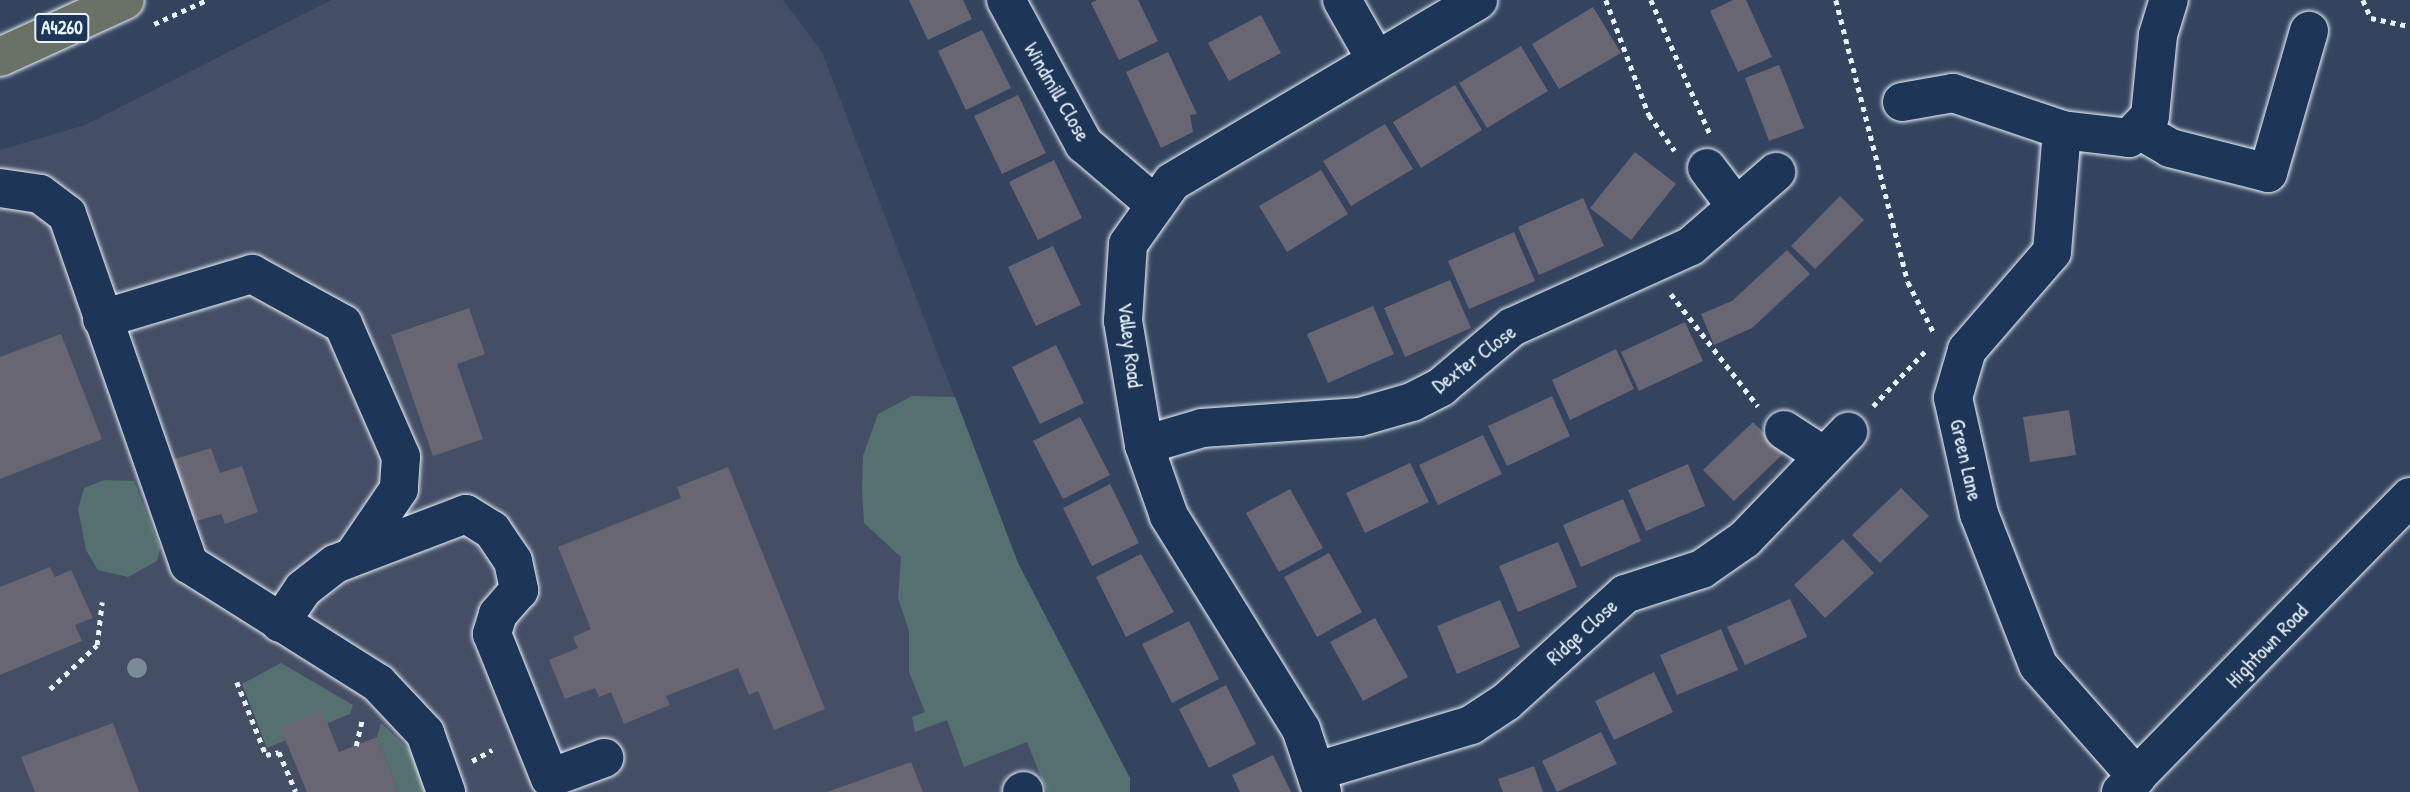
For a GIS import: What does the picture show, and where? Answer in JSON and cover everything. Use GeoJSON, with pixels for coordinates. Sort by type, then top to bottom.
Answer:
{"type":"FeatureCollection","features":[{"type":"Feature","properties":{"kind":"main road","name":"A4260"},"geometry":{"type":"LineString","coordinates":[[0,57],[125,0]]}},
{"type":"Feature","properties":{"kind":"street","name":"Windmill Close"},"geometry":{"type":"LineString","coordinates":[[1006,0],[1084,144],[1152,202]]}},
{"type":"Feature","properties":{"kind":"street"},"geometry":{"type":"LineString","coordinates":[[1342,0],[1375,58]]}},
{"type":"Feature","properties":{"kind":"street","name":"Valley Road"},"geometry":{"type":"LineString","coordinates":[[1319,781],[1301,729],[1168,516],[1144,445],[1123,289],[1128,244],[1152,202],[1192,169],[1375,58],[1478,0]]}},
{"type":"Feature","properties":{"kind":"street"},"geometry":{"type":"LineString","coordinates":[[2141,131],[2150,116],[2158,35],[2169,0]]}},
{"type":"Feature","properties":{"kind":"street"},"geometry":{"type":"LineString","coordinates":[[1902,102],[1953,93],[2062,130],[2109,139],[2141,131],[2170,148],[2268,173],[2309,31]]}},
{"type":"Feature","properties":{"kind":"street","name":"Green Lane"},"geometry":{"type":"LineString","coordinates":[[2062,130],[2052,253],[1952,344],[1953,398],[1957,432],[2007,600],[2038,665],[2129,784]]}},
{"type":"Feature","properties":{"kind":"street"},"geometry":{"type":"LineString","coordinates":[[1707,168],[1735,205]]}},
{"type":"Feature","properties":{"kind":"street","name":"Dexter Close"},"geometry":{"type":"LineString","coordinates":[[1144,445],[1202,428],[1360,417],[1412,402],[1441,387],[1512,327],[1691,246],[1776,172]]}},
{"type":"Feature","properties":{"kind":"street"},"geometry":{"type":"LineString","coordinates":[[0,188],[40,194],[67,214],[190,564],[378,683],[425,733],[446,792]]}},
{"type":"Feature","properties":{"kind":"street"},"geometry":{"type":"LineString","coordinates":[[102,319],[252,274],[342,324],[401,457],[399,489],[354,555]]}},
{"type":"Feature","properties":{"kind":"street"},"geometry":{"type":"LineString","coordinates":[[1784,430],[1836,444]]}},
{"type":"Feature","properties":{"kind":"street","name":"Ridge Close"},"geometry":{"type":"LineString","coordinates":[[1319,781],[1471,725],[1506,702],[1625,594],[1702,569],[1745,539],[1836,444]]}},
{"type":"Feature","properties":{"kind":"street","name":"Hightown Road"},"geometry":{"type":"LineString","coordinates":[[2129,784],[2410,497]]}},
{"type":"Feature","properties":{"kind":"street"},"geometry":{"type":"LineString","coordinates":[[280,623],[303,589],[354,555],[466,514],[492,530],[513,561],[519,590],[498,614],[492,634],[550,778],[604,758]]}},
{"type":"Feature","properties":{"kind":"path"},"geometry":{"type":"LineString","coordinates":[[1606,0],[1649,115],[1677,155],[1707,168],[1712,138],[1651,0]]}},
{"type":"Feature","properties":{"kind":"path"},"geometry":{"type":"LineString","coordinates":[[1836,0],[1908,282],[1952,344],[1836,444]]}},
{"type":"Feature","properties":{"kind":"path"},"geometry":{"type":"LineString","coordinates":[[2362,0],[2371,18],[2410,26]]}},
{"type":"Feature","properties":{"kind":"path"},"geometry":{"type":"LineString","coordinates":[[1663,282],[1752,401]]}},
{"type":"Feature","properties":{"kind":"path"},"geometry":{"type":"LineString","coordinates":[[50,689],[97,645],[102,602]]}},
{"type":"Feature","properties":{"kind":"path"},"geometry":{"type":"LineString","coordinates":[[237,682],[266,755],[279,752],[296,792]]}},
{"type":"Feature","properties":{"kind":"path"},"geometry":{"type":"LineString","coordinates":[[356,746],[364,717]]}},
{"type":"Feature","properties":{"kind":"shaded area"},"geometry":{"type":"Polygon","coordinates":[[[331,0],[783,0],[822,52],[1018,563],[1130,778],[1130,792],[0,792],[0,150],[85,125],[331,0]]]}},
{"type":"Feature","properties":{"kind":"green space"},"geometry":{"type":"Polygon","coordinates":[[[912,396],[955,397],[1018,563],[1130,778],[1130,792],[1047,792],[1027,742],[964,767],[947,720],[915,732],[912,717],[925,712],[909,672],[909,631],[898,598],[901,557],[864,523],[862,490],[863,456],[878,414],[912,396]]]}},
{"type":"Feature","properties":{"kind":"green space"},"geometry":{"type":"Polygon","coordinates":[[[104,480],[134,481],[160,548],[157,561],[128,577],[98,570],[86,550],[78,509],[84,488],[104,480]]]}},
{"type":"Feature","properties":{"kind":"green space"},"geometry":{"type":"Polygon","coordinates":[[[281,663],[353,705],[350,714],[267,748],[242,684],[281,663]]]}},
{"type":"Feature","properties":{"kind":"green space"},"geometry":{"type":"Polygon","coordinates":[[[381,723],[412,752],[426,792],[399,792],[377,737],[381,723]]]}},
{"type":"Feature","properties":{"kind":"building"},"geometry":{"type":"Polygon","coordinates":[[[909,0],[963,0],[972,19],[928,40],[909,0]]]}},
{"type":"Feature","properties":{"kind":"building"},"geometry":{"type":"Polygon","coordinates":[[[1097,0],[1138,0],[1158,41],[1119,60],[1091,3],[1097,0]]]}},
{"type":"Feature","properties":{"kind":"building"},"geometry":{"type":"Polygon","coordinates":[[[1733,0],[1746,0],[1772,57],[1738,72],[1710,11],[1733,0]]]}},
{"type":"Feature","properties":{"kind":"building"},"geometry":{"type":"Polygon","coordinates":[[[1593,7],[1621,53],[1559,89],[1532,44],[1593,7]]]}},
{"type":"Feature","properties":{"kind":"building"},"geometry":{"type":"Polygon","coordinates":[[[1261,15],[1281,53],[1229,81],[1208,43],[1261,15]]]}},
{"type":"Feature","properties":{"kind":"building"},"geometry":{"type":"Polygon","coordinates":[[[982,30],[1011,88],[966,110],[938,51],[982,30]]]}},
{"type":"Feature","properties":{"kind":"building"},"geometry":{"type":"Polygon","coordinates":[[[1521,46],[1548,91],[1487,128],[1459,83],[1521,46]]]}},
{"type":"Feature","properties":{"kind":"building"},"geometry":{"type":"Polygon","coordinates":[[[1168,52],[1197,114],[1190,115],[1193,132],[1161,148],[1126,72],[1168,52]]]}},
{"type":"Feature","properties":{"kind":"building"},"geometry":{"type":"Polygon","coordinates":[[[1779,65],[1804,128],[1769,141],[1745,78],[1779,65]]]}},
{"type":"Feature","properties":{"kind":"building"},"geometry":{"type":"Polygon","coordinates":[[[1455,85],[1482,130],[1421,168],[1393,122],[1455,85]]]}},
{"type":"Feature","properties":{"kind":"building"},"geometry":{"type":"Polygon","coordinates":[[[1018,95],[1046,153],[1002,174],[974,116],[1018,95]]]}},
{"type":"Feature","properties":{"kind":"building"},"geometry":{"type":"Polygon","coordinates":[[[1385,124],[1413,169],[1351,206],[1323,161],[1385,124]]]}},
{"type":"Feature","properties":{"kind":"building"},"geometry":{"type":"Polygon","coordinates":[[[1635,152],[1676,184],[1631,240],[1590,208],[1635,152]]]}},
{"type":"Feature","properties":{"kind":"building"},"geometry":{"type":"Polygon","coordinates":[[[1054,160],[1082,218],[1038,240],[1009,182],[1054,160]]]}},
{"type":"Feature","properties":{"kind":"building"},"geometry":{"type":"Polygon","coordinates":[[[1321,170],[1348,214],[1287,252],[1259,206],[1321,170]]]}},
{"type":"Feature","properties":{"kind":"building"},"geometry":{"type":"Polygon","coordinates":[[[1840,196],[1864,220],[1815,269],[1791,246],[1840,196]]]}},
{"type":"Feature","properties":{"kind":"building"},"geometry":{"type":"Polygon","coordinates":[[[1583,198],[1604,246],[1539,275],[1518,227],[1583,198]]]}},
{"type":"Feature","properties":{"kind":"building"},"geometry":{"type":"Polygon","coordinates":[[[1514,232],[1535,281],[1469,309],[1448,261],[1514,232]]]}},
{"type":"Feature","properties":{"kind":"building"},"geometry":{"type":"Polygon","coordinates":[[[1053,246],[1081,305],[1036,326],[1008,267],[1053,246]]]}},
{"type":"Feature","properties":{"kind":"building"},"geometry":{"type":"Polygon","coordinates":[[[1787,250],[1810,274],[1752,328],[1714,345],[1701,314],[1732,301],[1787,250]]]}},
{"type":"Feature","properties":{"kind":"building"},"geometry":{"type":"Polygon","coordinates":[[[1450,280],[1471,328],[1405,357],[1384,308],[1450,280]]]}},
{"type":"Feature","properties":{"kind":"building"},"geometry":{"type":"Polygon","coordinates":[[[1373,306],[1394,354],[1328,383],[1307,334],[1373,306]]]}},
{"type":"Feature","properties":{"kind":"building"},"geometry":{"type":"Polygon","coordinates":[[[469,308],[485,354],[457,364],[483,439],[433,456],[391,335],[469,308]]]}},
{"type":"Feature","properties":{"kind":"building"},"geometry":{"type":"Polygon","coordinates":[[[1685,322],[1703,361],[1639,391],[1621,352],[1685,322]]]}},
{"type":"Feature","properties":{"kind":"building"},"geometry":{"type":"Polygon","coordinates":[[[61,334],[102,439],[0,479],[0,357],[61,334]]]}},
{"type":"Feature","properties":{"kind":"building"},"geometry":{"type":"Polygon","coordinates":[[[1056,345],[1084,403],[1040,424],[1012,367],[1056,345]]]}},
{"type":"Feature","properties":{"kind":"building"},"geometry":{"type":"Polygon","coordinates":[[[1616,349],[1634,389],[1570,420],[1552,380],[1616,349]]]}},
{"type":"Feature","properties":{"kind":"building"},"geometry":{"type":"Polygon","coordinates":[[[1552,396],[1570,436],[1507,466],[1488,426],[1552,396]]]}},
{"type":"Feature","properties":{"kind":"building"},"geometry":{"type":"Polygon","coordinates":[[[2069,410],[2076,455],[2030,462],[2023,417],[2069,410]]]}},
{"type":"Feature","properties":{"kind":"building"},"geometry":{"type":"Polygon","coordinates":[[[1080,417],[1110,475],[1063,499],[1033,441],[1080,417]]]}},
{"type":"Feature","properties":{"kind":"building"},"geometry":{"type":"Polygon","coordinates":[[[1753,422],[1784,453],[1734,501],[1703,470],[1753,422]]]}},
{"type":"Feature","properties":{"kind":"building"},"geometry":{"type":"Polygon","coordinates":[[[1483,435],[1502,474],[1438,505],[1419,465],[1483,435]]]}},
{"type":"Feature","properties":{"kind":"building"},"geometry":{"type":"Polygon","coordinates":[[[211,448],[220,473],[242,466],[258,512],[225,524],[221,514],[192,522],[171,460],[211,448]]]}},
{"type":"Feature","properties":{"kind":"building"},"geometry":{"type":"Polygon","coordinates":[[[1410,463],[1429,502],[1365,533],[1346,493],[1410,463]]]}},
{"type":"Feature","properties":{"kind":"building"},"geometry":{"type":"Polygon","coordinates":[[[1688,464],[1705,506],[1646,531],[1628,490],[1688,464]]]}},
{"type":"Feature","properties":{"kind":"building"},"geometry":{"type":"Polygon","coordinates":[[[728,467],[825,709],[774,730],[758,691],[749,695],[738,668],[666,696],[670,705],[624,724],[611,692],[599,697],[595,688],[565,699],[549,660],[578,648],[573,637],[591,629],[558,547],[681,498],[677,487],[728,467]]]}},
{"type":"Feature","properties":{"kind":"building"},"geometry":{"type":"Polygon","coordinates":[[[1110,484],[1139,543],[1092,566],[1063,508],[1110,484]]]}},
{"type":"Feature","properties":{"kind":"building"},"geometry":{"type":"Polygon","coordinates":[[[1901,488],[1929,516],[1880,563],[1852,535],[1901,488]]]}},
{"type":"Feature","properties":{"kind":"building"},"geometry":{"type":"Polygon","coordinates":[[[1290,489],[1323,548],[1279,572],[1246,513],[1290,489]]]}},
{"type":"Feature","properties":{"kind":"building"},"geometry":{"type":"Polygon","coordinates":[[[1623,499],[1641,541],[1581,567],[1563,525],[1623,499]]]}},
{"type":"Feature","properties":{"kind":"building"},"geometry":{"type":"Polygon","coordinates":[[[1843,539],[1874,573],[1825,618],[1794,585],[1843,539]]]}},
{"type":"Feature","properties":{"kind":"building"},"geometry":{"type":"Polygon","coordinates":[[[1558,542],[1577,587],[1518,612],[1499,566],[1558,542]]]}},
{"type":"Feature","properties":{"kind":"building"},"geometry":{"type":"Polygon","coordinates":[[[1329,553],[1362,612],[1317,637],[1284,577],[1329,553]]]}},
{"type":"Feature","properties":{"kind":"building"},"geometry":{"type":"Polygon","coordinates":[[[1141,554],[1174,612],[1126,637],[1096,577],[1141,554]]]}},
{"type":"Feature","properties":{"kind":"building"},"geometry":{"type":"Polygon","coordinates":[[[50,567],[55,577],[71,570],[93,618],[75,625],[82,641],[0,675],[0,587],[50,567]]]}},
{"type":"Feature","properties":{"kind":"building"},"geometry":{"type":"Polygon","coordinates":[[[1790,599],[1807,637],[1745,665],[1727,627],[1790,599]]]}},
{"type":"Feature","properties":{"kind":"building"},"geometry":{"type":"Polygon","coordinates":[[[1500,600],[1520,647],[1457,674],[1437,626],[1500,600]]]}},
{"type":"Feature","properties":{"kind":"building"},"geometry":{"type":"Polygon","coordinates":[[[1375,618],[1408,677],[1363,701],[1330,642],[1375,618]]]}},
{"type":"Feature","properties":{"kind":"building"},"geometry":{"type":"Polygon","coordinates":[[[1189,621],[1219,679],[1172,703],[1142,644],[1189,621]]]}},
{"type":"Feature","properties":{"kind":"building"},"geometry":{"type":"Polygon","coordinates":[[[1721,629],[1738,670],[1677,695],[1660,655],[1721,629]]]}},
{"type":"Feature","properties":{"kind":"building"},"geometry":{"type":"Polygon","coordinates":[[[1654,672],[1673,712],[1614,740],[1595,701],[1654,672]]]}},
{"type":"Feature","properties":{"kind":"building"},"geometry":{"type":"Polygon","coordinates":[[[1226,685],[1256,744],[1209,768],[1179,709],[1226,685]]]}},
{"type":"Feature","properties":{"kind":"building"},"geometry":{"type":"Polygon","coordinates":[[[322,710],[339,752],[377,737],[399,792],[307,792],[280,727],[322,710]]]}},
{"type":"Feature","properties":{"kind":"building"},"geometry":{"type":"Polygon","coordinates":[[[113,723],[139,792],[35,792],[21,757],[113,723]]]}},
{"type":"Feature","properties":{"kind":"building"},"geometry":{"type":"Polygon","coordinates":[[[1601,732],[1617,764],[1557,792],[1542,761],[1601,732]]]}},
{"type":"Feature","properties":{"kind":"building"},"geometry":{"type":"Polygon","coordinates":[[[1273,755],[1291,792],[1240,792],[1232,775],[1273,755]]]}},
{"type":"Feature","properties":{"kind":"building"},"geometry":{"type":"Polygon","coordinates":[[[911,762],[923,792],[827,792],[911,762]]]}},
{"type":"Feature","properties":{"kind":"building"},"geometry":{"type":"Polygon","coordinates":[[[1534,766],[1543,792],[1503,792],[1498,779],[1534,766]]]}}]}
